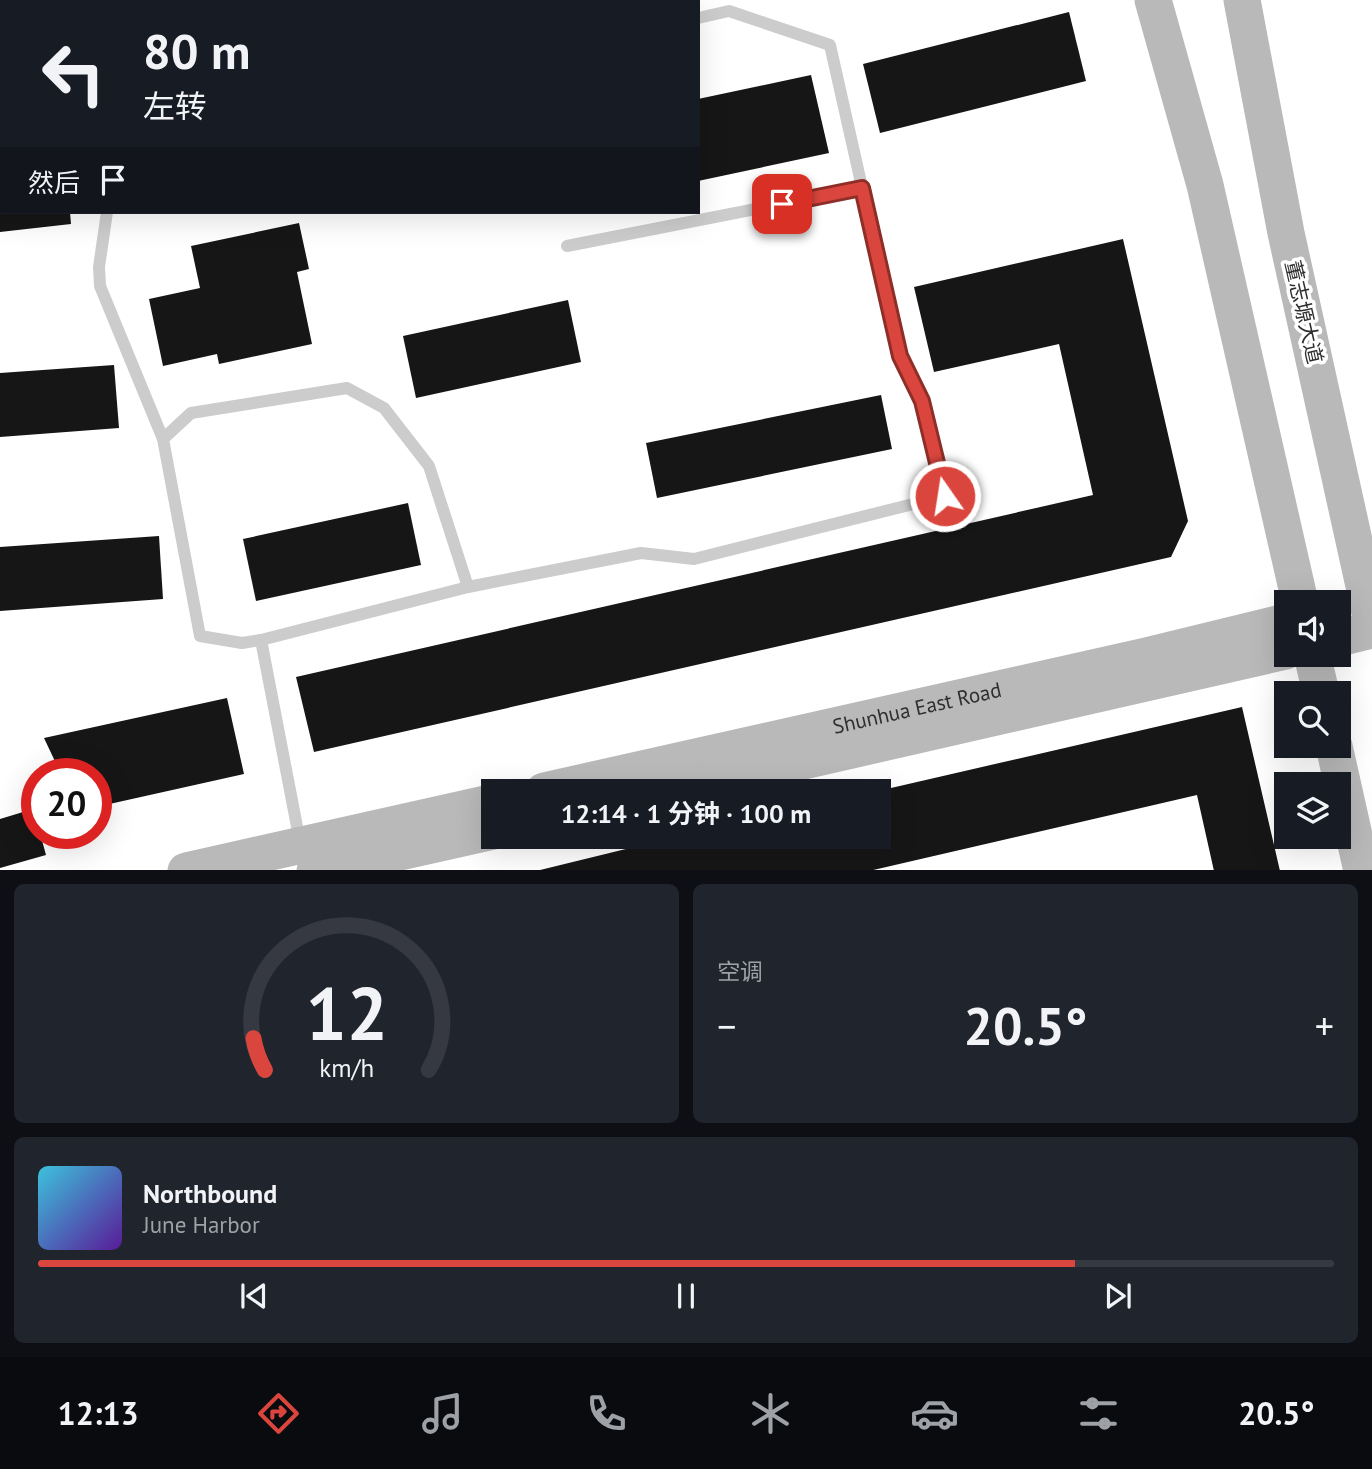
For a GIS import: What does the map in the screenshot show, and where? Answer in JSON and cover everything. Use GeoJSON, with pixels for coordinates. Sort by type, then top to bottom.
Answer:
{"type":"FeatureCollection","features":[{"type":"Feature","properties":{"kind":"street"},"geometry":{"type":"LineString","coordinates":[[1153,0],[1205,185],[1297,590]]}},
{"type":"Feature","properties":{"kind":"street","name":"董志塬大道"},"geometry":{"type":"LineString","coordinates":[[1242,0],[1286,233],[1365,613]]}},
{"type":"Feature","properties":{"kind":"street"},"geometry":{"type":"LineString","coordinates":[[1351,626],[1365,613]]}},
{"type":"Feature","properties":{"kind":"street","name":"Shunhua East Road"},"geometry":{"type":"LineString","coordinates":[[598,779],[1274,625]]}},
{"type":"Feature","properties":{"kind":"street","name":"Shunhua East Road"},"geometry":{"type":"LineString","coordinates":[[725,779],[1274,654]]}},
{"type":"Feature","properties":{"kind":"street"},"geometry":{"type":"LineString","coordinates":[[1337,758],[1362,870]]}},
{"type":"Feature","properties":{"kind":"street"},"geometry":{"type":"LineString","coordinates":[[308,858],[481,806]]}},
{"type":"Feature","properties":{"kind":"street"},"geometry":{"type":"LineString","coordinates":[[186,870],[308,858],[481,833]]}},
{"type":"Feature","properties":{"kind":"lane"},"geometry":{"type":"LineString","coordinates":[[107,214],[99,267],[100,286],[163,439],[200,636],[242,643],[261,640],[468,587],[641,553],[694,559],[945,496],[922,401],[900,356],[830,45],[729,11],[700,18]]}},
{"type":"Feature","properties":{"kind":"lane"},"geometry":{"type":"LineString","coordinates":[[567,246],[862,188]]}},
{"type":"Feature","properties":{"kind":"lane"},"geometry":{"type":"LineString","coordinates":[[163,439],[191,413],[347,388],[384,408],[429,467],[468,587]]}},
{"type":"Feature","properties":{"kind":"lane"},"geometry":{"type":"LineString","coordinates":[[261,640],[308,858]]}},
{"type":"Feature","properties":{"kind":"building"},"geometry":{"type":"Polygon","coordinates":[[[1069,12],[1086,81],[880,133],[863,64],[1069,12]]]}},
{"type":"Feature","properties":{"kind":"building"},"geometry":{"type":"Polygon","coordinates":[[[811,75],[829,153],[700,181],[700,99],[811,75]]]}},
{"type":"Feature","properties":{"kind":"building"},"geometry":{"type":"Polygon","coordinates":[[[0,214],[70,214],[71,224],[0,232],[0,214]]]}},
{"type":"Feature","properties":{"kind":"building"},"geometry":{"type":"Polygon","coordinates":[[[299,223],[309,269],[297,272],[312,344],[219,364],[217,354],[163,366],[149,299],[200,288],[191,246],[299,223]]]}},
{"type":"Feature","properties":{"kind":"building"},"geometry":{"type":"Polygon","coordinates":[[[1123,239],[1188,521],[1171,557],[314,752],[296,677],[1093,495],[1059,344],[934,372],[914,287],[1123,239]]]}},
{"type":"Feature","properties":{"kind":"building"},"geometry":{"type":"Polygon","coordinates":[[[568,300],[581,362],[416,398],[403,336],[568,300]]]}},
{"type":"Feature","properties":{"kind":"building"},"geometry":{"type":"Polygon","coordinates":[[[114,365],[119,428],[0,437],[0,373],[114,365]]]}},
{"type":"Feature","properties":{"kind":"building"},"geometry":{"type":"Polygon","coordinates":[[[881,395],[892,449],[657,498],[646,443],[881,395]]]}},
{"type":"Feature","properties":{"kind":"building"},"geometry":{"type":"Polygon","coordinates":[[[408,503],[421,565],[256,601],[243,539],[408,503]]]}},
{"type":"Feature","properties":{"kind":"building"},"geometry":{"type":"Polygon","coordinates":[[[159,536],[163,599],[0,611],[0,547],[159,536]]]}},
{"type":"Feature","properties":{"kind":"building"},"geometry":{"type":"Polygon","coordinates":[[[227,698],[244,774],[112,803],[112,758],[53,758],[44,738],[227,698]]]}},
{"type":"Feature","properties":{"kind":"building"},"geometry":{"type":"Polygon","coordinates":[[[1242,707],[1280,870],[1214,870],[1197,795],[873,870],[540,870],[626,849],[891,849],[891,788],[1242,707]]]}},
{"type":"Feature","properties":{"kind":"building"},"geometry":{"type":"Polygon","coordinates":[[[21,813],[21,849],[44,849],[46,855],[0,868],[0,819],[21,813]]]}},
{"type":"Feature","properties":{"kind":"route"},"geometry":{"type":"LineString","coordinates":[[782,204],[862,188],[900,356],[922,401],[945,496]]}}]}
